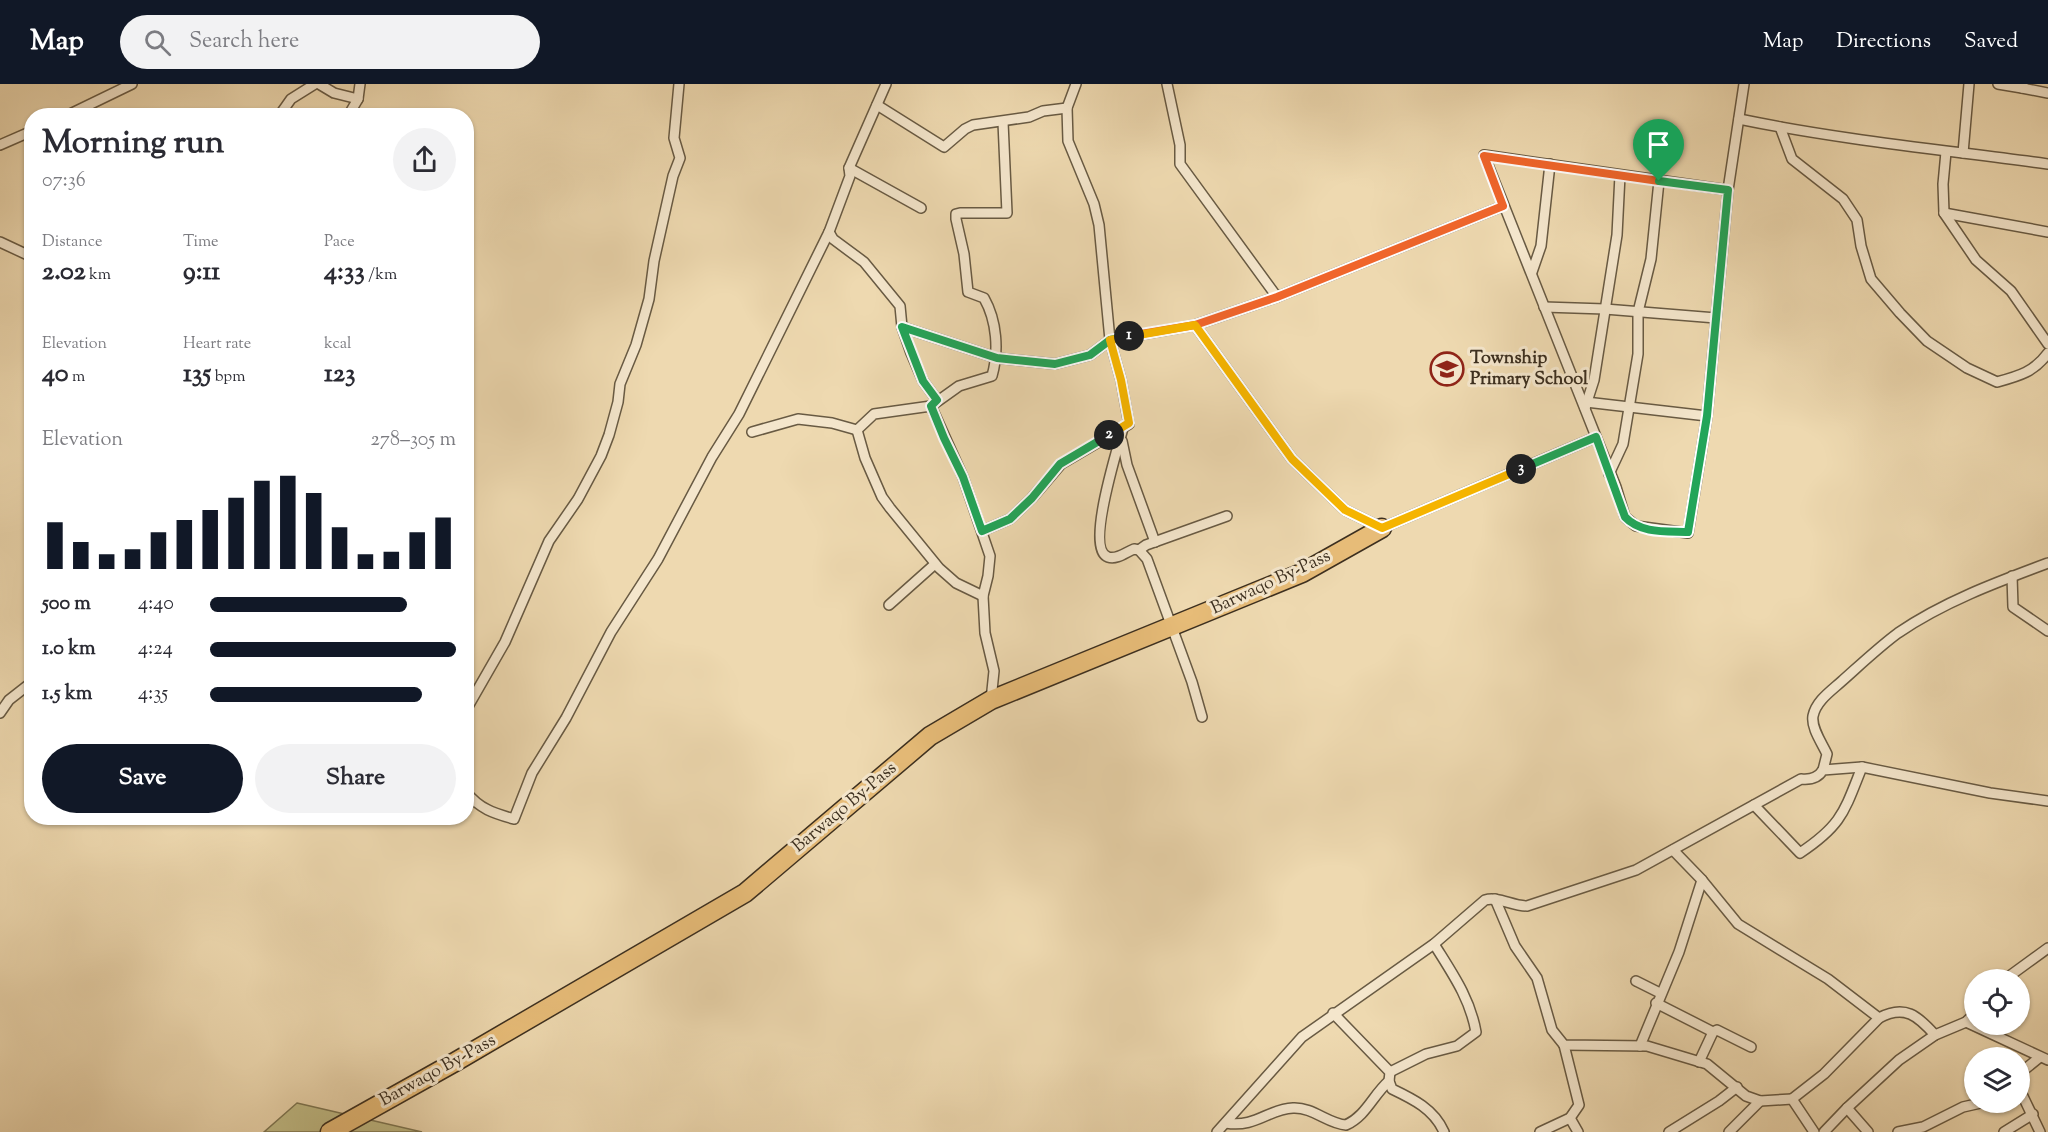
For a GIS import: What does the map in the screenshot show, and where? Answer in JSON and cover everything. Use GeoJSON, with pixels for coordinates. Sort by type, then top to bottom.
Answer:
{"type":"FeatureCollection","features":[{"type":"Feature","properties":{"kind":"highway","name":"Barwaqo By-Pass"},"geometry":{"type":"LineString","coordinates":[[330,1132],[745,893],[930,736],[991,700],[1302,573],[1382,528]]}},
{"type":"Feature","properties":{"kind":"street"},"geometry":{"type":"LineString","coordinates":[[82,108],[132,84]]}},
{"type":"Feature","properties":{"kind":"street"},"geometry":{"type":"LineString","coordinates":[[285,108],[291,99],[317,84],[334,93],[358,99]]}},
{"type":"Feature","properties":{"kind":"street"},"geometry":{"type":"LineString","coordinates":[[353,108],[358,99],[360,84]]}},
{"type":"Feature","properties":{"kind":"street"},"geometry":{"type":"LineString","coordinates":[[474,696],[505,642],[549,541],[578,499],[601,456],[609,435],[618,402],[620,384],[636,345],[649,299],[654,261],[670,186],[680,158],[674,138],[679,84]]}},
{"type":"Feature","properties":{"kind":"street"},"geometry":{"type":"LineString","coordinates":[[474,802],[490,813],[514,819],[532,773],[566,718],[611,632],[658,559],[712,457],[739,414],[829,232],[850,176],[849,168],[886,84]]}},
{"type":"Feature","properties":{"kind":"street"},"geometry":{"type":"LineString","coordinates":[[1076,84],[1067,108],[1068,141],[1094,204],[1099,225],[1110,340],[1129,423],[1122,432],[1100,518],[1101,552],[1108,557],[1118,557],[1134,549],[1139,550],[1227,516]]}},
{"type":"Feature","properties":{"kind":"street"},"geometry":{"type":"LineString","coordinates":[[1167,84],[1180,145],[1180,164],[1277,297]]}},
{"type":"Feature","properties":{"kind":"street"},"geometry":{"type":"LineString","coordinates":[[1728,190],[1484,156],[1585,406],[1625,517],[1636,526],[1652,530],[1688,532],[1707,416],[1728,190],[1744,84]]}},
{"type":"Feature","properties":{"kind":"street"},"geometry":{"type":"LineString","coordinates":[[1963,153],[1970,84]]}},
{"type":"Feature","properties":{"kind":"street"},"geometry":{"type":"LineString","coordinates":[[1998,84],[2022,86],[2048,93]]}},
{"type":"Feature","properties":{"kind":"street"},"geometry":{"type":"LineString","coordinates":[[877,105],[944,147],[965,129],[1029,117],[1043,111],[1067,108]]}},
{"type":"Feature","properties":{"kind":"street"},"geometry":{"type":"LineString","coordinates":[[1739,119],[1946,152],[1988,154],[2048,164]]}},
{"type":"Feature","properties":{"kind":"street"},"geometry":{"type":"LineString","coordinates":[[857,430],[874,414],[934,403],[969,382],[992,376],[997,358],[990,308],[984,298],[968,291],[956,214],[1007,213],[1002,122]]}},
{"type":"Feature","properties":{"kind":"street"},"geometry":{"type":"LineString","coordinates":[[1780,127],[1792,159],[1843,199],[1857,220],[1861,246],[1871,279],[1899,314],[1927,341],[1968,368],[1997,382],[2039,366],[2048,353]]}},
{"type":"Feature","properties":{"kind":"street"},"geometry":{"type":"LineString","coordinates":[[0,145],[24,134]]}},
{"type":"Feature","properties":{"kind":"street"},"geometry":{"type":"LineString","coordinates":[[1946,152],[1943,184],[1944,213],[1976,260],[2011,291],[2048,344]]}},
{"type":"Feature","properties":{"kind":"street"},"geometry":{"type":"LineString","coordinates":[[1532,272],[1541,246],[1550,164]]}},
{"type":"Feature","properties":{"kind":"street"},"geometry":{"type":"LineString","coordinates":[[849,168],[921,208]]}},
{"type":"Feature","properties":{"kind":"street"},"geometry":{"type":"LineString","coordinates":[[1585,406],[1594,380],[1617,235],[1620,175]]}},
{"type":"Feature","properties":{"kind":"street"},"geometry":{"type":"LineString","coordinates":[[1609,474],[1623,444],[1627,408],[1638,354],[1638,312],[1651,259],[1659,181]]}},
{"type":"Feature","properties":{"kind":"street"},"geometry":{"type":"LineString","coordinates":[[902,327],[997,358],[1055,364],[1090,355],[1110,340],[1195,325],[1277,297],[1503,206]]}},
{"type":"Feature","properties":{"kind":"street"},"geometry":{"type":"LineString","coordinates":[[1944,213],[2048,232]]}},
{"type":"Feature","properties":{"kind":"street"},"geometry":{"type":"LineString","coordinates":[[829,232],[833,239],[864,262],[900,306],[902,327],[934,403],[944,438],[963,477],[982,531],[990,556],[983,596],[985,633],[994,671],[991,700]]}},
{"type":"Feature","properties":{"kind":"street"},"geometry":{"type":"LineString","coordinates":[[0,242],[24,254]]}},
{"type":"Feature","properties":{"kind":"street"},"geometry":{"type":"LineString","coordinates":[[1544,308],[1605,309],[1716,318]]}},
{"type":"Feature","properties":{"kind":"street"},"geometry":{"type":"LineString","coordinates":[[1195,325],[1292,459],[1345,510],[1382,528],[1596,437]]}},
{"type":"Feature","properties":{"kind":"street"},"geometry":{"type":"LineString","coordinates":[[1585,406],[1707,416]]}},
{"type":"Feature","properties":{"kind":"street"},"geometry":{"type":"LineString","coordinates":[[752,432],[798,419],[832,423],[857,430]]}},
{"type":"Feature","properties":{"kind":"street"},"geometry":{"type":"LineString","coordinates":[[857,430],[865,458],[882,497],[935,564],[956,583],[983,596]]}},
{"type":"Feature","properties":{"kind":"street"},"geometry":{"type":"LineString","coordinates":[[982,531],[1010,519],[1032,498],[1060,464],[1122,432]]}},
{"type":"Feature","properties":{"kind":"street"},"geometry":{"type":"LineString","coordinates":[[1122,432],[1127,465],[1155,542]]}},
{"type":"Feature","properties":{"kind":"street"},"geometry":{"type":"LineString","coordinates":[[1139,550],[1147,559],[1192,682],[1202,717]]}},
{"type":"Feature","properties":{"kind":"street"},"geometry":{"type":"LineString","coordinates":[[1217,1132],[1302,1037],[1434,944],[1485,900],[1495,899],[1521,906],[1544,902],[1636,870],[1801,780],[1810,780],[1820,774],[1827,754],[1813,724],[1816,709],[1823,698],[1898,634],[1933,613],[2012,576],[2048,563]]}},
{"type":"Feature","properties":{"kind":"street"},"geometry":{"type":"LineString","coordinates":[[889,605],[935,564]]}},
{"type":"Feature","properties":{"kind":"street"},"geometry":{"type":"LineString","coordinates":[[2012,576],[2013,607],[2048,631]]}},
{"type":"Feature","properties":{"kind":"street"},"geometry":{"type":"LineString","coordinates":[[0,713],[9,700],[24,688]]}},
{"type":"Feature","properties":{"kind":"street"},"geometry":{"type":"LineString","coordinates":[[1823,770],[1862,767],[1990,793],[2048,801]]}},
{"type":"Feature","properties":{"kind":"street"},"geometry":{"type":"LineString","coordinates":[[1754,805],[1800,853],[1825,837],[1842,817],[1862,767]]}},
{"type":"Feature","properties":{"kind":"street"},"geometry":{"type":"LineString","coordinates":[[1673,850],[1702,880],[1738,924],[1822,975],[1879,1018]]}},
{"type":"Feature","properties":{"kind":"street"},"geometry":{"type":"LineString","coordinates":[[1640,1046],[1660,993],[1679,952],[1702,880]]}},
{"type":"Feature","properties":{"kind":"street"},"geometry":{"type":"LineString","coordinates":[[1495,899],[1515,946],[1537,978],[1552,1030],[1564,1045],[1579,1100],[1578,1109],[1570,1118],[1540,1132]]}},
{"type":"Feature","properties":{"kind":"street"},"geometry":{"type":"LineString","coordinates":[[1227,1123],[1241,1125],[1292,1108],[1320,1114],[1336,1123],[1346,1125],[1359,1117],[1389,1077],[1426,1054],[1457,1046],[1476,1032],[1472,1011],[1462,988],[1434,944]]}},
{"type":"Feature","properties":{"kind":"street"},"geometry":{"type":"LineString","coordinates":[[2019,969],[2048,948]]}},
{"type":"Feature","properties":{"kind":"street"},"geometry":{"type":"LineString","coordinates":[[1636,981],[1660,993]]}},
{"type":"Feature","properties":{"kind":"street"},"geometry":{"type":"LineString","coordinates":[[1656,1003],[1713,1032],[1717,1030],[1751,1047]]}},
{"type":"Feature","properties":{"kind":"street"},"geometry":{"type":"LineString","coordinates":[[1564,1045],[1640,1046],[1699,1062],[1711,1066],[1746,1096],[1760,1101],[1792,1099],[1824,1074],[1879,1018],[1893,1012],[1912,1014],[1935,1035]]}},
{"type":"Feature","properties":{"kind":"street"},"geometry":{"type":"LineString","coordinates":[[1333,1013],[1389,1077],[1392,1089],[1413,1099],[1433,1115],[1444,1132]]}},
{"type":"Feature","properties":{"kind":"street"},"geometry":{"type":"LineString","coordinates":[[1824,1132],[1899,1060],[1935,1035],[1964,1023]]}},
{"type":"Feature","properties":{"kind":"street"},"geometry":{"type":"LineString","coordinates":[[1699,1062],[1713,1032]]}},
{"type":"Feature","properties":{"kind":"street"},"geometry":{"type":"LineString","coordinates":[[1994,1035],[2044,1058]]}},
{"type":"Feature","properties":{"kind":"street"},"geometry":{"type":"LineString","coordinates":[[2030,1067],[2044,1058]]}},
{"type":"Feature","properties":{"kind":"street"},"geometry":{"type":"LineString","coordinates":[[1669,1132],[1737,1087]]}},
{"type":"Feature","properties":{"kind":"street"},"geometry":{"type":"LineString","coordinates":[[1792,1099],[1814,1132]]}},
{"type":"Feature","properties":{"kind":"street"},"geometry":{"type":"LineString","coordinates":[[1728,1132],[1760,1101]]}},
{"type":"Feature","properties":{"kind":"street"},"geometry":{"type":"LineString","coordinates":[[1898,1132],[1923,1126],[1964,1107]]}},
{"type":"Feature","properties":{"kind":"street"},"geometry":{"type":"LineString","coordinates":[[1847,1108],[1868,1132]]}},
{"type":"Feature","properties":{"kind":"street"},"geometry":{"type":"LineString","coordinates":[[2030,1108],[2040,1132]]}},
{"type":"Feature","properties":{"kind":"street"},"geometry":{"type":"LineString","coordinates":[[2004,1132],[2033,1114]]}},
{"type":"Feature","properties":{"kind":"street"},"geometry":{"type":"LineString","coordinates":[[1570,1118],[1578,1132]]}},
{"type":"Feature","properties":{"kind":"shaded area"},"geometry":{"type":"Polygon","coordinates":[[[297,1103],[422,1132],[264,1132],[297,1103]]]}},
{"type":"Feature","properties":{"kind":"place","name":"Township Primary School"},"geometry":{"type":"Point","coordinates":[1447,369]}},
{"type":"Feature","properties":{"kind":"route"},"geometry":{"type":"LineString","coordinates":[[1659,181],[1484,156],[1503,206],[1277,297],[1195,325],[1110,340],[1090,355],[1055,364],[997,358],[902,327],[923,381],[937,400],[931,406],[963,477],[982,531],[1010,519],[1032,498],[1060,464],[1129,423],[1110,340],[1160,330],[1195,325],[1292,459],[1345,510],[1382,528],[1596,437],[1625,517],[1636,526],[1652,530],[1688,532],[1707,416],[1728,190],[1659,181]]}}]}
